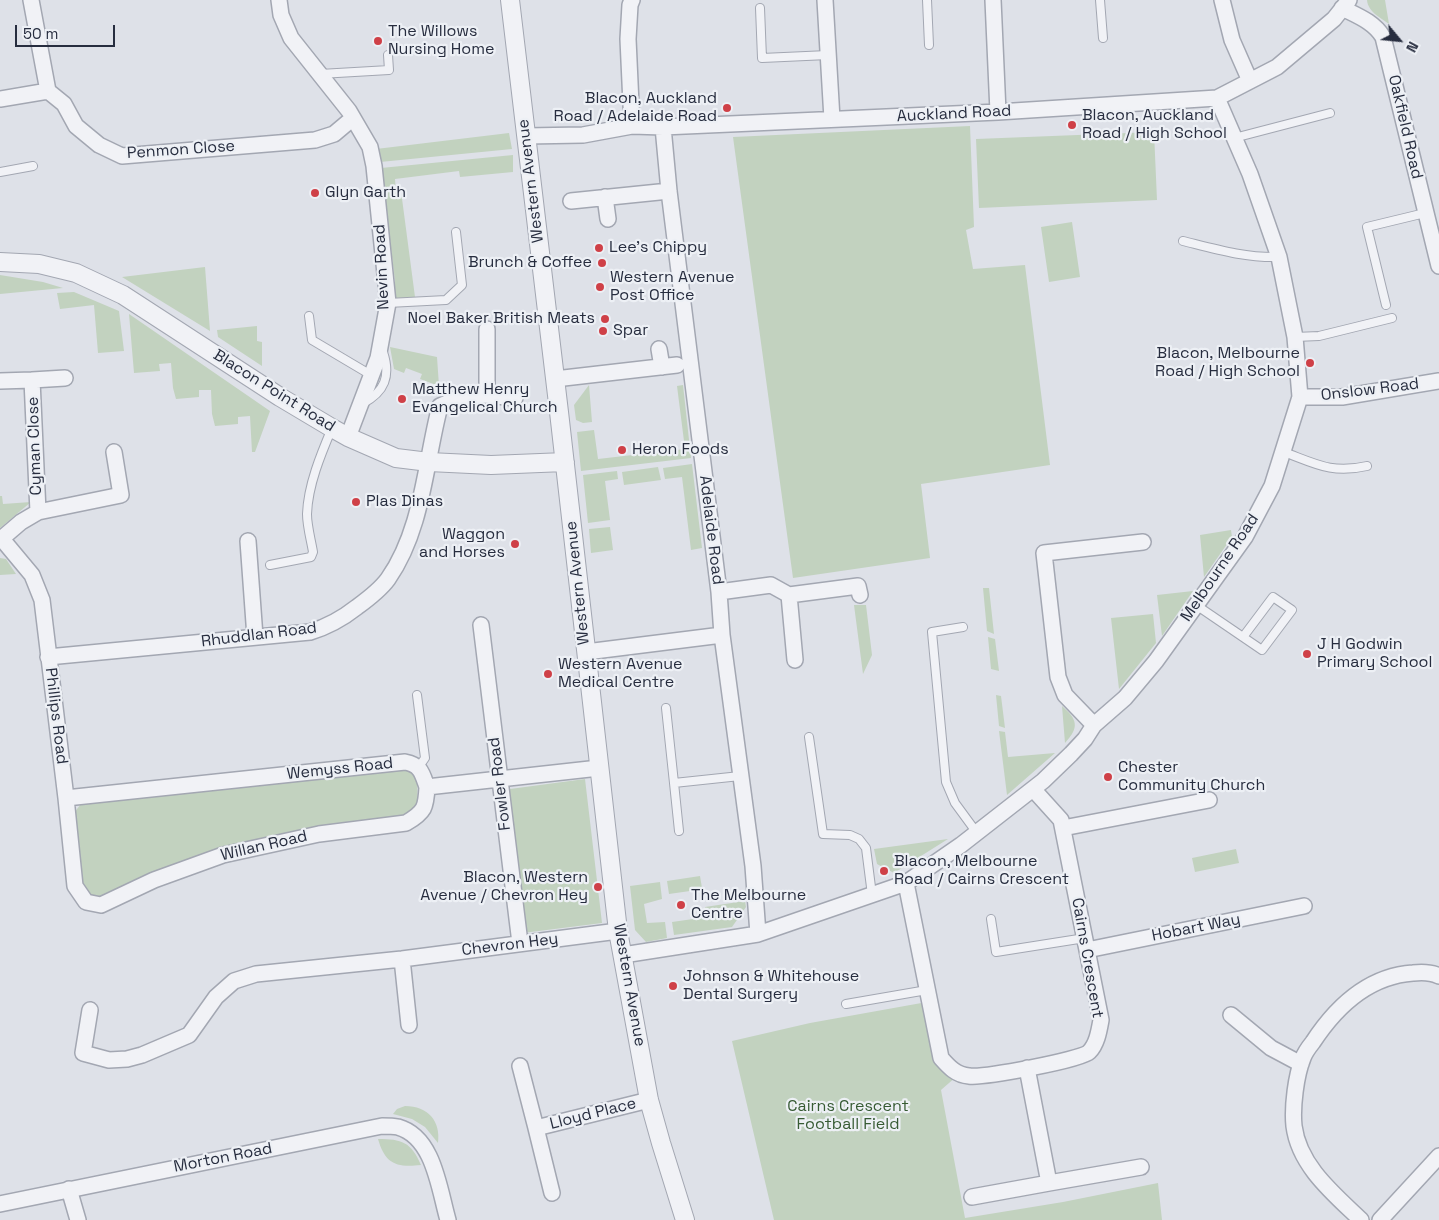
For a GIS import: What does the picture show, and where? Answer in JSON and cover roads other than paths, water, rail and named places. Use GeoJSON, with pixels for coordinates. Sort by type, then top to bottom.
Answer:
{"type":"FeatureCollection","features":[{"type":"Feature","properties":{"kind":"street"},"geometry":{"type":"LineString","coordinates":[[0,99],[48,91],[31,0]]}},
{"type":"Feature","properties":{"kind":"street","name":"Nevin Road"},"geometry":{"type":"LineString","coordinates":[[279,0],[280,15],[291,38],[353,118],[370,147],[374,166],[388,303],[378,358],[372,375],[360,404],[340,433]]}},
{"type":"Feature","properties":{"kind":"street","name":"Western Avenue"},"geometry":{"type":"LineString","coordinates":[[510,0],[618,931],[650,1100],[685,1220]]}},
{"type":"Feature","properties":{"kind":"street"},"geometry":{"type":"LineString","coordinates":[[632,0],[628,40],[632,126]]}},
{"type":"Feature","properties":{"kind":"street"},"geometry":{"type":"LineString","coordinates":[[825,0],[832,119]]}},
{"type":"Feature","properties":{"kind":"street"},"geometry":{"type":"LineString","coordinates":[[993,0],[998,112]]}},
{"type":"Feature","properties":{"kind":"street"},"geometry":{"type":"LineString","coordinates":[[1222,0],[1232,40],[1250,81]]}},
{"type":"Feature","properties":{"kind":"street","name":"Auckland Road"},"geometry":{"type":"LineString","coordinates":[[526,136],[583,135],[632,126],[663,127],[998,112],[1217,98],[1277,67],[1334,19],[1346,4]]}},
{"type":"Feature","properties":{"kind":"street","name":"Oakfield Road"},"geometry":{"type":"LineString","coordinates":[[1346,4],[1377,27],[1383,37],[1438,260]]}},
{"type":"Feature","properties":{"kind":"street","name":"Penmon Close"},"geometry":{"type":"LineString","coordinates":[[48,91],[64,104],[76,126],[99,145],[122,156],[315,140],[334,134],[353,118]]}},
{"type":"Feature","properties":{"kind":"street","name":"Melbourne Road"},"geometry":{"type":"LineString","coordinates":[[623,955],[758,934],[906,883],[977,833],[1033,789],[1080,744],[1094,725],[1125,698],[1156,661],[1245,537],[1272,486],[1300,397],[1295,337],[1279,257],[1250,174],[1217,98]]}},
{"type":"Feature","properties":{"kind":"street","name":"Adelaide Road"},"geometry":{"type":"LineString","coordinates":[[663,127],[668,191],[719,592],[722,635],[753,866],[758,934]]}},
{"type":"Feature","properties":{"kind":"street"},"geometry":{"type":"LineString","coordinates":[[571,201],[668,191]]}},
{"type":"Feature","properties":{"kind":"street"},"geometry":{"type":"LineString","coordinates":[[606,197],[608,219]]}},
{"type":"Feature","properties":{"kind":"street","name":"Blacon Point Road"},"geometry":{"type":"LineString","coordinates":[[0,262],[39,264],[76,274],[123,295],[280,397],[340,433],[396,458],[429,462],[491,465],[565,462]]}},
{"type":"Feature","properties":{"kind":"street"},"geometry":{"type":"LineString","coordinates":[[487,329],[487,395],[515,398]]}},
{"type":"Feature","properties":{"kind":"street"},"geometry":{"type":"LineString","coordinates":[[555,379],[670,366],[659,349]]}},
{"type":"Feature","properties":{"kind":"street","name":"Cyman Close"},"geometry":{"type":"LineString","coordinates":[[0,381],[65,378]]}},
{"type":"Feature","properties":{"kind":"street","name":"Cyman Close"},"geometry":{"type":"LineString","coordinates":[[32,380],[38,512]]}},
{"type":"Feature","properties":{"kind":"street","name":"Onslow Road"},"geometry":{"type":"LineString","coordinates":[[1300,397],[1342,397],[1439,381]]}},
{"type":"Feature","properties":{"kind":"street","name":"Rhuddlan Road"},"geometry":{"type":"LineString","coordinates":[[48,657],[310,632],[322,629],[348,614],[372,596],[387,580],[406,546],[429,462],[432,437],[440,406],[460,397],[487,395]]}},
{"type":"Feature","properties":{"kind":"street"},"geometry":{"type":"LineString","coordinates":[[1,539],[21,522],[38,512],[122,501],[114,452]]}},
{"type":"Feature","properties":{"kind":"street","name":"Phillips Road"},"geometry":{"type":"LineString","coordinates":[[1,539],[33,577],[42,600],[75,886],[86,902]]}},
{"type":"Feature","properties":{"kind":"street"},"geometry":{"type":"LineString","coordinates":[[248,542],[255,637]]}},
{"type":"Feature","properties":{"kind":"street"},"geometry":{"type":"LineString","coordinates":[[1094,725],[1065,695],[1058,677],[1044,554],[1143,542]]}},
{"type":"Feature","properties":{"kind":"street"},"geometry":{"type":"LineString","coordinates":[[719,592],[771,585],[789,596],[858,586],[860,596]]}},
{"type":"Feature","properties":{"kind":"street"},"geometry":{"type":"LineString","coordinates":[[789,596],[795,660]]}},
{"type":"Feature","properties":{"kind":"street","name":"Fowler Road"},"geometry":{"type":"LineString","coordinates":[[481,625],[520,943]]}},
{"type":"Feature","properties":{"kind":"street"},"geometry":{"type":"LineString","coordinates":[[586,652],[722,635]]}},
{"type":"Feature","properties":{"kind":"street","name":"Wemyss Road"},"geometry":{"type":"LineString","coordinates":[[66,798],[405,762],[414,764],[422,772],[427,787]]}},
{"type":"Feature","properties":{"kind":"street"},"geometry":{"type":"LineString","coordinates":[[427,787],[599,768]]}},
{"type":"Feature","properties":{"kind":"street","name":"Willan Road"},"geometry":{"type":"LineString","coordinates":[[86,902],[101,905],[154,880],[222,854],[319,834],[406,823],[417,817],[426,806],[427,787]]}},
{"type":"Feature","properties":{"kind":"street","name":"Cairns Crescent"},"geometry":{"type":"LineString","coordinates":[[906,883],[941,1058],[952,1071],[969,1076],[987,1075],[1074,1058],[1089,1053],[1097,1039],[1101,1020],[1063,828],[1061,820],[1033,789]]}},
{"type":"Feature","properties":{"kind":"street"},"geometry":{"type":"LineString","coordinates":[[1063,828],[1209,800]]}},
{"type":"Feature","properties":{"kind":"street","name":"Hobart Way"},"geometry":{"type":"LineString","coordinates":[[1086,944],[1304,906]]}},
{"type":"Feature","properties":{"kind":"street","name":"Chevron Hey"},"geometry":{"type":"LineString","coordinates":[[90,1010],[84,1054],[109,1060],[127,1059],[142,1055],[189,1035],[216,997],[234,981],[256,974],[402,959],[618,931]]}},
{"type":"Feature","properties":{"kind":"street"},"geometry":{"type":"LineString","coordinates":[[402,959],[409,1025]]}},
{"type":"Feature","properties":{"kind":"street"},"geometry":{"type":"LineString","coordinates":[[1361,1220],[1312,1170],[1300,1150],[1294,1126],[1295,1092],[1303,1057],[1334,1014],[1364,989],[1385,979],[1404,974],[1422,972],[1438,974]]}},
{"type":"Feature","properties":{"kind":"street"},"geometry":{"type":"LineString","coordinates":[[1232,1013],[1271,1048],[1301,1064]]}},
{"type":"Feature","properties":{"kind":"street","name":"Lloyd Place"},"geometry":{"type":"LineString","coordinates":[[520,1066],[552,1194]]}},
{"type":"Feature","properties":{"kind":"street"},"geometry":{"type":"LineString","coordinates":[[1027,1068],[1049,1183]]}},
{"type":"Feature","properties":{"kind":"street","name":"Lloyd Place"},"geometry":{"type":"LineString","coordinates":[[536,1128],[650,1100]]}},
{"type":"Feature","properties":{"kind":"street","name":"Morton Road"},"geometry":{"type":"LineString","coordinates":[[0,1204],[382,1126],[397,1127],[411,1133],[423,1144],[431,1160],[448,1220]]}},
{"type":"Feature","properties":{"kind":"street"},"geometry":{"type":"LineString","coordinates":[[1380,1220],[1439,1156]]}},
{"type":"Feature","properties":{"kind":"street"},"geometry":{"type":"LineString","coordinates":[[972,1197],[1142,1167]]}},
{"type":"Feature","properties":{"kind":"street"},"geometry":{"type":"LineString","coordinates":[[70,1189],[78,1220]]}},
{"type":"Feature","properties":{"kind":"lane"},"geometry":{"type":"LineString","coordinates":[[926,0],[929,46]]}},
{"type":"Feature","properties":{"kind":"lane"},"geometry":{"type":"LineString","coordinates":[[1100,0],[1103,38]]}},
{"type":"Feature","properties":{"kind":"lane"},"geometry":{"type":"LineString","coordinates":[[760,8],[762,58],[828,55]]}},
{"type":"Feature","properties":{"kind":"lane"},"geometry":{"type":"LineString","coordinates":[[320,74],[389,70],[388,55]]}},
{"type":"Feature","properties":{"kind":"lane"},"geometry":{"type":"LineString","coordinates":[[1234,138],[1330,113]]}},
{"type":"Feature","properties":{"kind":"lane"},"geometry":{"type":"LineString","coordinates":[[0,172],[33,166]]}},
{"type":"Feature","properties":{"kind":"lane"},"geometry":{"type":"LineString","coordinates":[[1386,305],[1367,227],[1426,213]]}},
{"type":"Feature","properties":{"kind":"lane"},"geometry":{"type":"LineString","coordinates":[[388,303],[446,300],[462,285],[456,232]]}},
{"type":"Feature","properties":{"kind":"lane"},"geometry":{"type":"LineString","coordinates":[[1183,241],[1240,256],[1279,257]]}},
{"type":"Feature","properties":{"kind":"lane"},"geometry":{"type":"LineString","coordinates":[[309,316],[312,340],[372,375]]}},
{"type":"Feature","properties":{"kind":"lane"},"geometry":{"type":"LineString","coordinates":[[1295,337],[1319,336],[1392,318]]}},
{"type":"Feature","properties":{"kind":"lane"},"geometry":{"type":"LineString","coordinates":[[360,404],[376,395],[387,374],[387,363],[380,345]]}},
{"type":"Feature","properties":{"kind":"lane"},"geometry":{"type":"LineString","coordinates":[[270,565],[311,557],[313,552],[307,515],[311,492],[322,453],[340,433]]}},
{"type":"Feature","properties":{"kind":"lane"},"geometry":{"type":"LineString","coordinates":[[1284,452],[1328,469],[1350,470],[1367,466]]}},
{"type":"Feature","properties":{"kind":"lane"},"geometry":{"type":"LineString","coordinates":[[1196,605],[1262,650],[1292,610],[1273,597],[1243,637]]}},
{"type":"Feature","properties":{"kind":"lane"},"geometry":{"type":"LineString","coordinates":[[963,627],[932,632],[946,782],[955,803],[977,833]]}},
{"type":"Feature","properties":{"kind":"lane"},"geometry":{"type":"LineString","coordinates":[[417,695],[425,758],[418,768]]}},
{"type":"Feature","properties":{"kind":"lane"},"geometry":{"type":"LineString","coordinates":[[666,708],[679,831]]}},
{"type":"Feature","properties":{"kind":"lane"},"geometry":{"type":"LineString","coordinates":[[809,737],[823,834],[850,834],[859,839],[866,848],[872,895]]}},
{"type":"Feature","properties":{"kind":"lane"},"geometry":{"type":"LineString","coordinates":[[674,783],[740,776]]}},
{"type":"Feature","properties":{"kind":"lane"},"geometry":{"type":"LineString","coordinates":[[991,919],[996,952],[1086,944]]}},
{"type":"Feature","properties":{"kind":"lane"},"geometry":{"type":"LineString","coordinates":[[846,1004],[927,990]]}},
{"type":"Feature","properties":{"kind":"place","name":"The Willows Nursing Home"},"geometry":{"type":"Point","coordinates":[378,41]}},
{"type":"Feature","properties":{"kind":"place","name":"Blacon, Auckland Road / Adelaide Road"},"geometry":{"type":"Point","coordinates":[727,108]}},
{"type":"Feature","properties":{"kind":"place","name":"Blacon, Auckland Road / High School"},"geometry":{"type":"Point","coordinates":[1072,125]}},
{"type":"Feature","properties":{"kind":"place","name":"Glyn Garth"},"geometry":{"type":"Point","coordinates":[315,193]}},
{"type":"Feature","properties":{"kind":"place","name":"Lee's Chippy"},"geometry":{"type":"Point","coordinates":[599,248]}},
{"type":"Feature","properties":{"kind":"place","name":"Brunch & Coffee"},"geometry":{"type":"Point","coordinates":[602,263]}},
{"type":"Feature","properties":{"kind":"place","name":"Western Avenue Post Office"},"geometry":{"type":"Point","coordinates":[600,287]}},
{"type":"Feature","properties":{"kind":"place","name":"Noel Baker British Meats"},"geometry":{"type":"Point","coordinates":[605,319]}},
{"type":"Feature","properties":{"kind":"place","name":"Spar"},"geometry":{"type":"Point","coordinates":[603,331]}},
{"type":"Feature","properties":{"kind":"place","name":"Blacon, Melbourne Road / High School"},"geometry":{"type":"Point","coordinates":[1310,363]}},
{"type":"Feature","properties":{"kind":"place","name":"Matthew Henry Evangelical Church"},"geometry":{"type":"Point","coordinates":[402,399]}},
{"type":"Feature","properties":{"kind":"place","name":"Heron Foods"},"geometry":{"type":"Point","coordinates":[622,450]}},
{"type":"Feature","properties":{"kind":"place","name":"Plas Dinas"},"geometry":{"type":"Point","coordinates":[356,502]}},
{"type":"Feature","properties":{"kind":"place","name":"Waggon and Horses"},"geometry":{"type":"Point","coordinates":[515,544]}},
{"type":"Feature","properties":{"kind":"place","name":"J H Godwin Primary School"},"geometry":{"type":"Point","coordinates":[1307,654]}},
{"type":"Feature","properties":{"kind":"place","name":"Western Avenue Medical Centre"},"geometry":{"type":"Point","coordinates":[548,674]}},
{"type":"Feature","properties":{"kind":"place","name":"Chester Community Church"},"geometry":{"type":"Point","coordinates":[1108,777]}},
{"type":"Feature","properties":{"kind":"place","name":"Blacon, Melbourne Road / Cairns Crescent"},"geometry":{"type":"Point","coordinates":[884,871]}},
{"type":"Feature","properties":{"kind":"place","name":"Blacon, Western Avenue / Chevron Hey"},"geometry":{"type":"Point","coordinates":[598,887]}},
{"type":"Feature","properties":{"kind":"place","name":"The Melbourne Centre"},"geometry":{"type":"Point","coordinates":[681,905]}},
{"type":"Feature","properties":{"kind":"place","name":"Johnson & Whitehouse Dental Surgery"},"geometry":{"type":"Point","coordinates":[673,986]}},
{"type":"Feature","properties":{"kind":"park label","name":"Cairns Crescent Football Field"},"geometry":{"type":"Point","coordinates":[848,1116]}}]}
